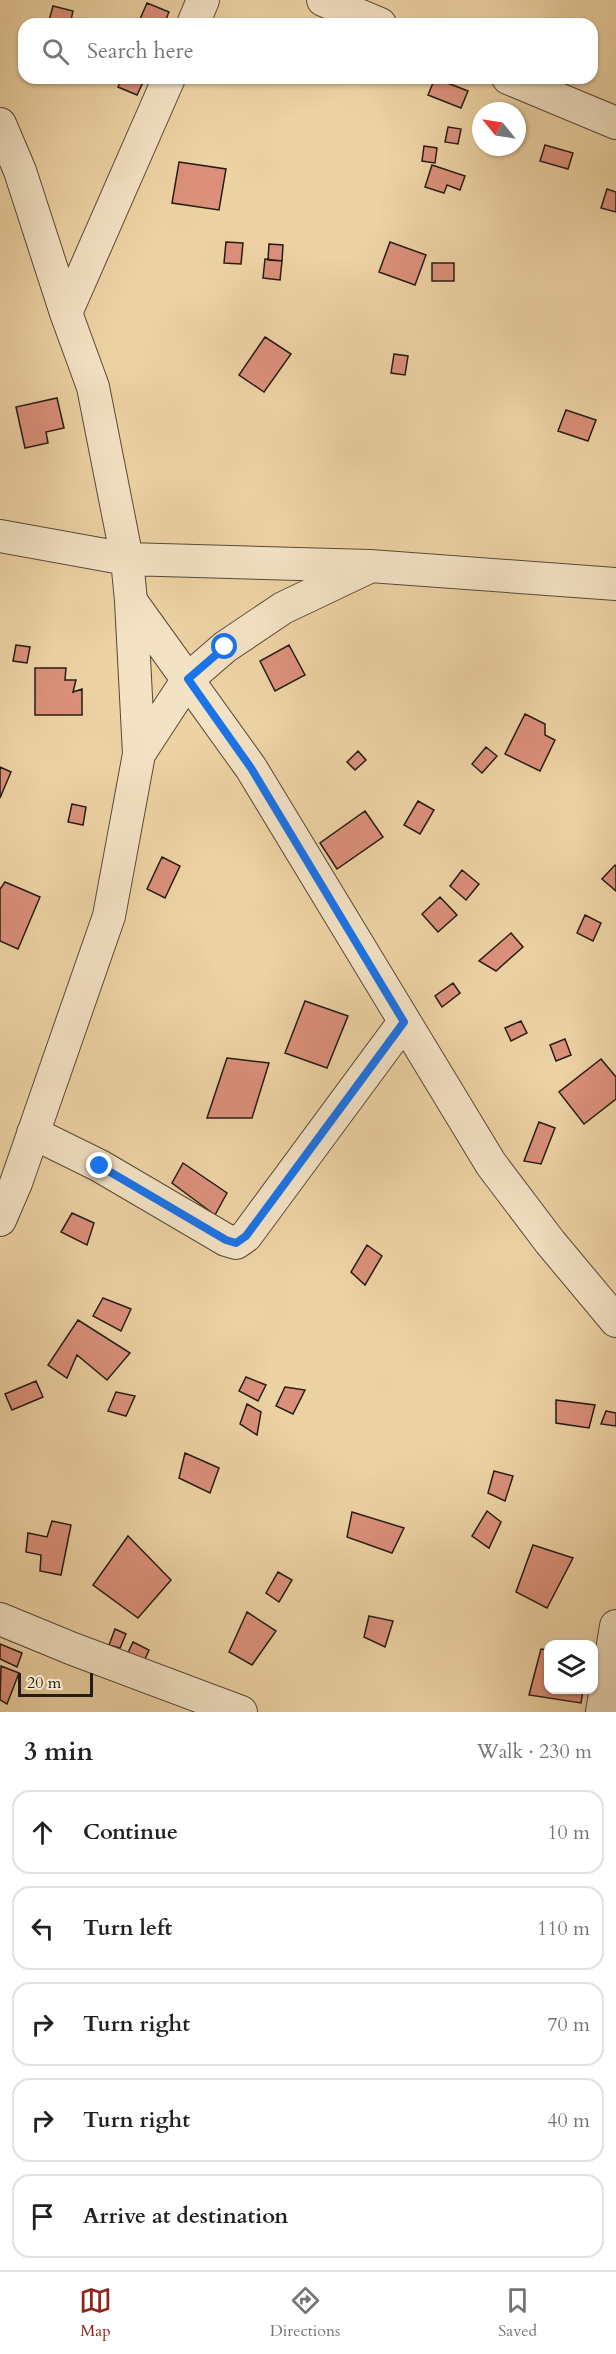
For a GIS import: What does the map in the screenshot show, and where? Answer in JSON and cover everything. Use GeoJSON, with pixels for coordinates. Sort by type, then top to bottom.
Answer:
{"type":"FeatureCollection","features":[{"type":"Feature","properties":{"kind":"street"},"geometry":{"type":"LineString","coordinates":[[196,18],[203,0]]}},
{"type":"Feature","properties":{"kind":"street"},"geometry":{"type":"LineString","coordinates":[[323,0],[366,18]]}},
{"type":"Feature","properties":{"kind":"street"},"geometry":{"type":"LineString","coordinates":[[66,313],[166,84]]}},
{"type":"Feature","properties":{"kind":"street"},"geometry":{"type":"LineString","coordinates":[[522,84],[616,123]]}},
{"type":"Feature","properties":{"kind":"street"},"geometry":{"type":"LineString","coordinates":[[0,124],[20,171],[66,313],[93,387],[127,560],[132,601],[139,754],[109,916],[33,1133],[8,1180],[0,1220]]}},
{"type":"Feature","properties":{"kind":"street"},"geometry":{"type":"LineString","coordinates":[[0,536],[127,560],[370,566],[616,584]]}},
{"type":"Feature","properties":{"kind":"street"},"geometry":{"type":"LineString","coordinates":[[139,754],[188,679],[225,647],[283,608],[370,566]]}},
{"type":"Feature","properties":{"kind":"street"},"geometry":{"type":"LineString","coordinates":[[132,601],[251,768],[491,1164],[550,1242],[616,1321]]}},
{"type":"Feature","properties":{"kind":"street"},"geometry":{"type":"LineString","coordinates":[[33,1133],[100,1166],[226,1240],[236,1243],[246,1236],[404,1022]]}},
{"type":"Feature","properties":{"kind":"street"},"geometry":{"type":"LineString","coordinates":[[0,1618],[73,1649],[241,1712]]}},
{"type":"Feature","properties":{"kind":"street"},"geometry":{"type":"LineString","coordinates":[[602,1712],[616,1626]]}},
{"type":"Feature","properties":{"kind":"building"},"geometry":{"type":"Polygon","coordinates":[[[147,3],[169,12],[166,18],[141,18],[147,3]]]}},
{"type":"Feature","properties":{"kind":"building"},"geometry":{"type":"Polygon","coordinates":[[[53,6],[73,11],[71,18],[50,18],[53,6]]]}},
{"type":"Feature","properties":{"kind":"building"},"geometry":{"type":"Polygon","coordinates":[[[119,84],[142,84],[137,95],[118,87],[119,84]]]}},
{"type":"Feature","properties":{"kind":"building"},"geometry":{"type":"Polygon","coordinates":[[[433,84],[450,84],[468,91],[461,108],[428,95],[433,84]]]}},
{"type":"Feature","properties":{"kind":"building"},"geometry":{"type":"Polygon","coordinates":[[[448,127],[461,129],[458,144],[445,142],[448,127]]]}},
{"type":"Feature","properties":{"kind":"building"},"geometry":{"type":"Polygon","coordinates":[[[545,145],[573,153],[568,169],[540,161],[545,145]]]}},
{"type":"Feature","properties":{"kind":"building"},"geometry":{"type":"Polygon","coordinates":[[[424,146],[437,148],[435,163],[422,161],[424,146]]]}},
{"type":"Feature","properties":{"kind":"building"},"geometry":{"type":"Polygon","coordinates":[[[179,162],[226,169],[219,210],[172,203],[179,162]]]}},
{"type":"Feature","properties":{"kind":"building"},"geometry":{"type":"Polygon","coordinates":[[[432,165],[465,176],[460,190],[447,185],[444,193],[425,187],[432,165]]]}},
{"type":"Feature","properties":{"kind":"building"},"geometry":{"type":"Polygon","coordinates":[[[607,189],[616,192],[616,212],[601,208],[607,189]]]}},
{"type":"Feature","properties":{"kind":"building"},"geometry":{"type":"Polygon","coordinates":[[[226,242],[243,243],[241,264],[224,263],[226,242]]]}},
{"type":"Feature","properties":{"kind":"building"},"geometry":{"type":"Polygon","coordinates":[[[390,242],[426,255],[415,285],[379,272],[390,242]]]}},
{"type":"Feature","properties":{"kind":"building"},"geometry":{"type":"Polygon","coordinates":[[[269,244],[283,245],[282,261],[268,260],[269,244]]]}},
{"type":"Feature","properties":{"kind":"building"},"geometry":{"type":"Polygon","coordinates":[[[265,259],[282,261],[280,280],[263,278],[265,259]]]}},
{"type":"Feature","properties":{"kind":"building"},"geometry":{"type":"Polygon","coordinates":[[[432,263],[454,263],[454,281],[432,281],[432,263]]]}},
{"type":"Feature","properties":{"kind":"building"},"geometry":{"type":"Polygon","coordinates":[[[265,337],[291,354],[264,392],[239,375],[265,337]]]}},
{"type":"Feature","properties":{"kind":"building"},"geometry":{"type":"Polygon","coordinates":[[[394,354],[408,356],[405,375],[391,373],[394,354]]]}},
{"type":"Feature","properties":{"kind":"building"},"geometry":{"type":"Polygon","coordinates":[[[57,398],[64,428],[46,432],[48,443],[25,448],[16,407],[57,398]]]}},
{"type":"Feature","properties":{"kind":"building"},"geometry":{"type":"Polygon","coordinates":[[[566,410],[596,420],[588,441],[558,431],[566,410]]]}},
{"type":"Feature","properties":{"kind":"building"},"geometry":{"type":"Polygon","coordinates":[[[16,645],[30,647],[27,663],[13,661],[16,645]]]}},
{"type":"Feature","properties":{"kind":"building"},"geometry":{"type":"Polygon","coordinates":[[[289,645],[305,675],[275,691],[260,661],[289,645]]]}},
{"type":"Feature","properties":{"kind":"building"},"geometry":{"type":"Polygon","coordinates":[[[35,668],[66,668],[65,680],[76,680],[73,692],[82,689],[82,715],[35,715],[35,668]]]}},
{"type":"Feature","properties":{"kind":"building"},"geometry":{"type":"Polygon","coordinates":[[[525,714],[545,724],[545,735],[555,740],[540,771],[505,754],[525,714]]]}},
{"type":"Feature","properties":{"kind":"building"},"geometry":{"type":"Polygon","coordinates":[[[486,747],[497,756],[482,773],[472,764],[486,747]]]}},
{"type":"Feature","properties":{"kind":"building"},"geometry":{"type":"Polygon","coordinates":[[[358,751],[366,760],[355,770],[347,762],[358,751]]]}},
{"type":"Feature","properties":{"kind":"building"},"geometry":{"type":"Polygon","coordinates":[[[0,767],[11,772],[0,798],[0,767]]]}},
{"type":"Feature","properties":{"kind":"building"},"geometry":{"type":"Polygon","coordinates":[[[418,801],[434,810],[420,834],[404,825],[418,801]]]}},
{"type":"Feature","properties":{"kind":"building"},"geometry":{"type":"Polygon","coordinates":[[[72,804],[86,807],[83,825],[68,822],[72,804]]]}},
{"type":"Feature","properties":{"kind":"building"},"geometry":{"type":"Polygon","coordinates":[[[365,811],[383,837],[337,869],[320,843],[365,811]]]}},
{"type":"Feature","properties":{"kind":"building"},"geometry":{"type":"Polygon","coordinates":[[[162,857],[180,866],[165,898],[147,889],[162,857]]]}},
{"type":"Feature","properties":{"kind":"building"},"geometry":{"type":"Polygon","coordinates":[[[616,866],[616,891],[602,879],[616,866]]]}},
{"type":"Feature","properties":{"kind":"building"},"geometry":{"type":"Polygon","coordinates":[[[462,870],[479,884],[466,900],[450,886],[462,870]]]}},
{"type":"Feature","properties":{"kind":"building"},"geometry":{"type":"Polygon","coordinates":[[[5,882],[40,897],[18,949],[0,941],[0,889],[5,882]]]}},
{"type":"Feature","properties":{"kind":"building"},"geometry":{"type":"Polygon","coordinates":[[[440,897],[457,915],[438,932],[422,914],[440,897]]]}},
{"type":"Feature","properties":{"kind":"building"},"geometry":{"type":"Polygon","coordinates":[[[585,915],[601,923],[593,941],[577,933],[585,915]]]}},
{"type":"Feature","properties":{"kind":"building"},"geometry":{"type":"Polygon","coordinates":[[[511,933],[523,947],[496,971],[479,961],[511,933]]]}},
{"type":"Feature","properties":{"kind":"building"},"geometry":{"type":"Polygon","coordinates":[[[453,983],[460,993],[442,1007],[435,996],[453,983]]]}},
{"type":"Feature","properties":{"kind":"building"},"geometry":{"type":"Polygon","coordinates":[[[305,1001],[348,1016],[327,1068],[285,1053],[305,1001]]]}},
{"type":"Feature","properties":{"kind":"building"},"geometry":{"type":"Polygon","coordinates":[[[521,1021],[527,1033],[511,1041],[505,1028],[521,1021]]]}},
{"type":"Feature","properties":{"kind":"building"},"geometry":{"type":"Polygon","coordinates":[[[565,1039],[571,1055],[556,1061],[550,1045],[565,1039]]]}},
{"type":"Feature","properties":{"kind":"building"},"geometry":{"type":"Polygon","coordinates":[[[227,1058],[269,1063],[252,1118],[207,1118],[227,1058]]]}},
{"type":"Feature","properties":{"kind":"building"},"geometry":{"type":"Polygon","coordinates":[[[601,1059],[616,1077],[616,1099],[584,1124],[559,1092],[601,1059]]]}},
{"type":"Feature","properties":{"kind":"building"},"geometry":{"type":"Polygon","coordinates":[[[539,1122],[555,1128],[541,1164],[524,1161],[539,1122]]]}},
{"type":"Feature","properties":{"kind":"building"},"geometry":{"type":"Polygon","coordinates":[[[183,1163],[227,1193],[215,1215],[172,1183],[183,1163]]]}},
{"type":"Feature","properties":{"kind":"building"},"geometry":{"type":"Polygon","coordinates":[[[72,1213],[94,1223],[87,1245],[61,1232],[72,1213]]]}},
{"type":"Feature","properties":{"kind":"building"},"geometry":{"type":"Polygon","coordinates":[[[367,1245],[382,1256],[365,1285],[351,1272],[367,1245]]]}},
{"type":"Feature","properties":{"kind":"building"},"geometry":{"type":"Polygon","coordinates":[[[103,1298],[131,1309],[121,1331],[93,1316],[103,1298]]]}},
{"type":"Feature","properties":{"kind":"building"},"geometry":{"type":"Polygon","coordinates":[[[78,1320],[130,1353],[107,1380],[77,1355],[67,1378],[48,1365],[78,1320]]]}},
{"type":"Feature","properties":{"kind":"building"},"geometry":{"type":"Polygon","coordinates":[[[246,1377],[266,1385],[258,1401],[239,1391],[246,1377]]]}},
{"type":"Feature","properties":{"kind":"building"},"geometry":{"type":"Polygon","coordinates":[[[36,1381],[43,1397],[12,1410],[5,1394],[36,1381]]]}},
{"type":"Feature","properties":{"kind":"building"},"geometry":{"type":"Polygon","coordinates":[[[285,1387],[305,1390],[293,1414],[276,1406],[285,1387]]]}},
{"type":"Feature","properties":{"kind":"building"},"geometry":{"type":"Polygon","coordinates":[[[116,1392],[135,1396],[126,1416],[108,1411],[116,1392]]]}},
{"type":"Feature","properties":{"kind":"building"},"geometry":{"type":"Polygon","coordinates":[[[556,1400],[595,1405],[589,1428],[556,1423],[556,1400]]]}},
{"type":"Feature","properties":{"kind":"building"},"geometry":{"type":"Polygon","coordinates":[[[247,1404],[261,1412],[257,1435],[240,1424],[247,1404]]]}},
{"type":"Feature","properties":{"kind":"building"},"geometry":{"type":"Polygon","coordinates":[[[606,1411],[616,1413],[616,1426],[601,1424],[606,1411]]]}},
{"type":"Feature","properties":{"kind":"building"},"geometry":{"type":"Polygon","coordinates":[[[185,1453],[219,1468],[210,1493],[179,1478],[185,1453]]]}},
{"type":"Feature","properties":{"kind":"building"},"geometry":{"type":"Polygon","coordinates":[[[494,1471],[513,1476],[505,1501],[488,1493],[494,1471]]]}},
{"type":"Feature","properties":{"kind":"building"},"geometry":{"type":"Polygon","coordinates":[[[487,1511],[501,1522],[489,1548],[472,1536],[487,1511]]]}},
{"type":"Feature","properties":{"kind":"building"},"geometry":{"type":"Polygon","coordinates":[[[352,1512],[404,1528],[392,1553],[347,1537],[352,1512]]]}},
{"type":"Feature","properties":{"kind":"building"},"geometry":{"type":"Polygon","coordinates":[[[52,1521],[71,1525],[61,1575],[40,1571],[41,1555],[26,1552],[28,1533],[47,1537],[52,1521]]]}},
{"type":"Feature","properties":{"kind":"building"},"geometry":{"type":"Polygon","coordinates":[[[128,1536],[171,1580],[138,1618],[93,1585],[128,1536]]]}},
{"type":"Feature","properties":{"kind":"building"},"geometry":{"type":"Polygon","coordinates":[[[533,1545],[573,1558],[547,1608],[516,1592],[533,1545]]]}},
{"type":"Feature","properties":{"kind":"building"},"geometry":{"type":"Polygon","coordinates":[[[278,1572],[292,1580],[279,1602],[266,1593],[278,1572]]]}},
{"type":"Feature","properties":{"kind":"building"},"geometry":{"type":"Polygon","coordinates":[[[247,1612],[276,1631],[252,1665],[229,1652],[247,1612]]]}},
{"type":"Feature","properties":{"kind":"building"},"geometry":{"type":"Polygon","coordinates":[[[369,1616],[393,1621],[385,1647],[364,1637],[369,1616]]]}},
{"type":"Feature","properties":{"kind":"building"},"geometry":{"type":"Polygon","coordinates":[[[115,1629],[126,1634],[120,1648],[109,1645],[115,1629]]]}},
{"type":"Feature","properties":{"kind":"building"},"geometry":{"type":"Polygon","coordinates":[[[133,1642],[149,1650],[142,1666],[126,1657],[133,1642]]]}},
{"type":"Feature","properties":{"kind":"building"},"geometry":{"type":"Polygon","coordinates":[[[0,1644],[22,1653],[17,1667],[0,1659],[0,1644]]]}},
{"type":"Feature","properties":{"kind":"building"},"geometry":{"type":"Polygon","coordinates":[[[541,1649],[544,1649],[544,1694],[582,1694],[581,1703],[529,1695],[541,1649]]]}},
{"type":"Feature","properties":{"kind":"building"},"geometry":{"type":"Polygon","coordinates":[[[1,1666],[19,1673],[7,1704],[0,1700],[1,1666]]]}},
{"type":"Feature","properties":{"kind":"route"},"geometry":{"type":"LineString","coordinates":[[100,1166],[226,1240],[236,1243],[246,1236],[404,1022],[251,768],[188,679],[225,647]]}}]}
